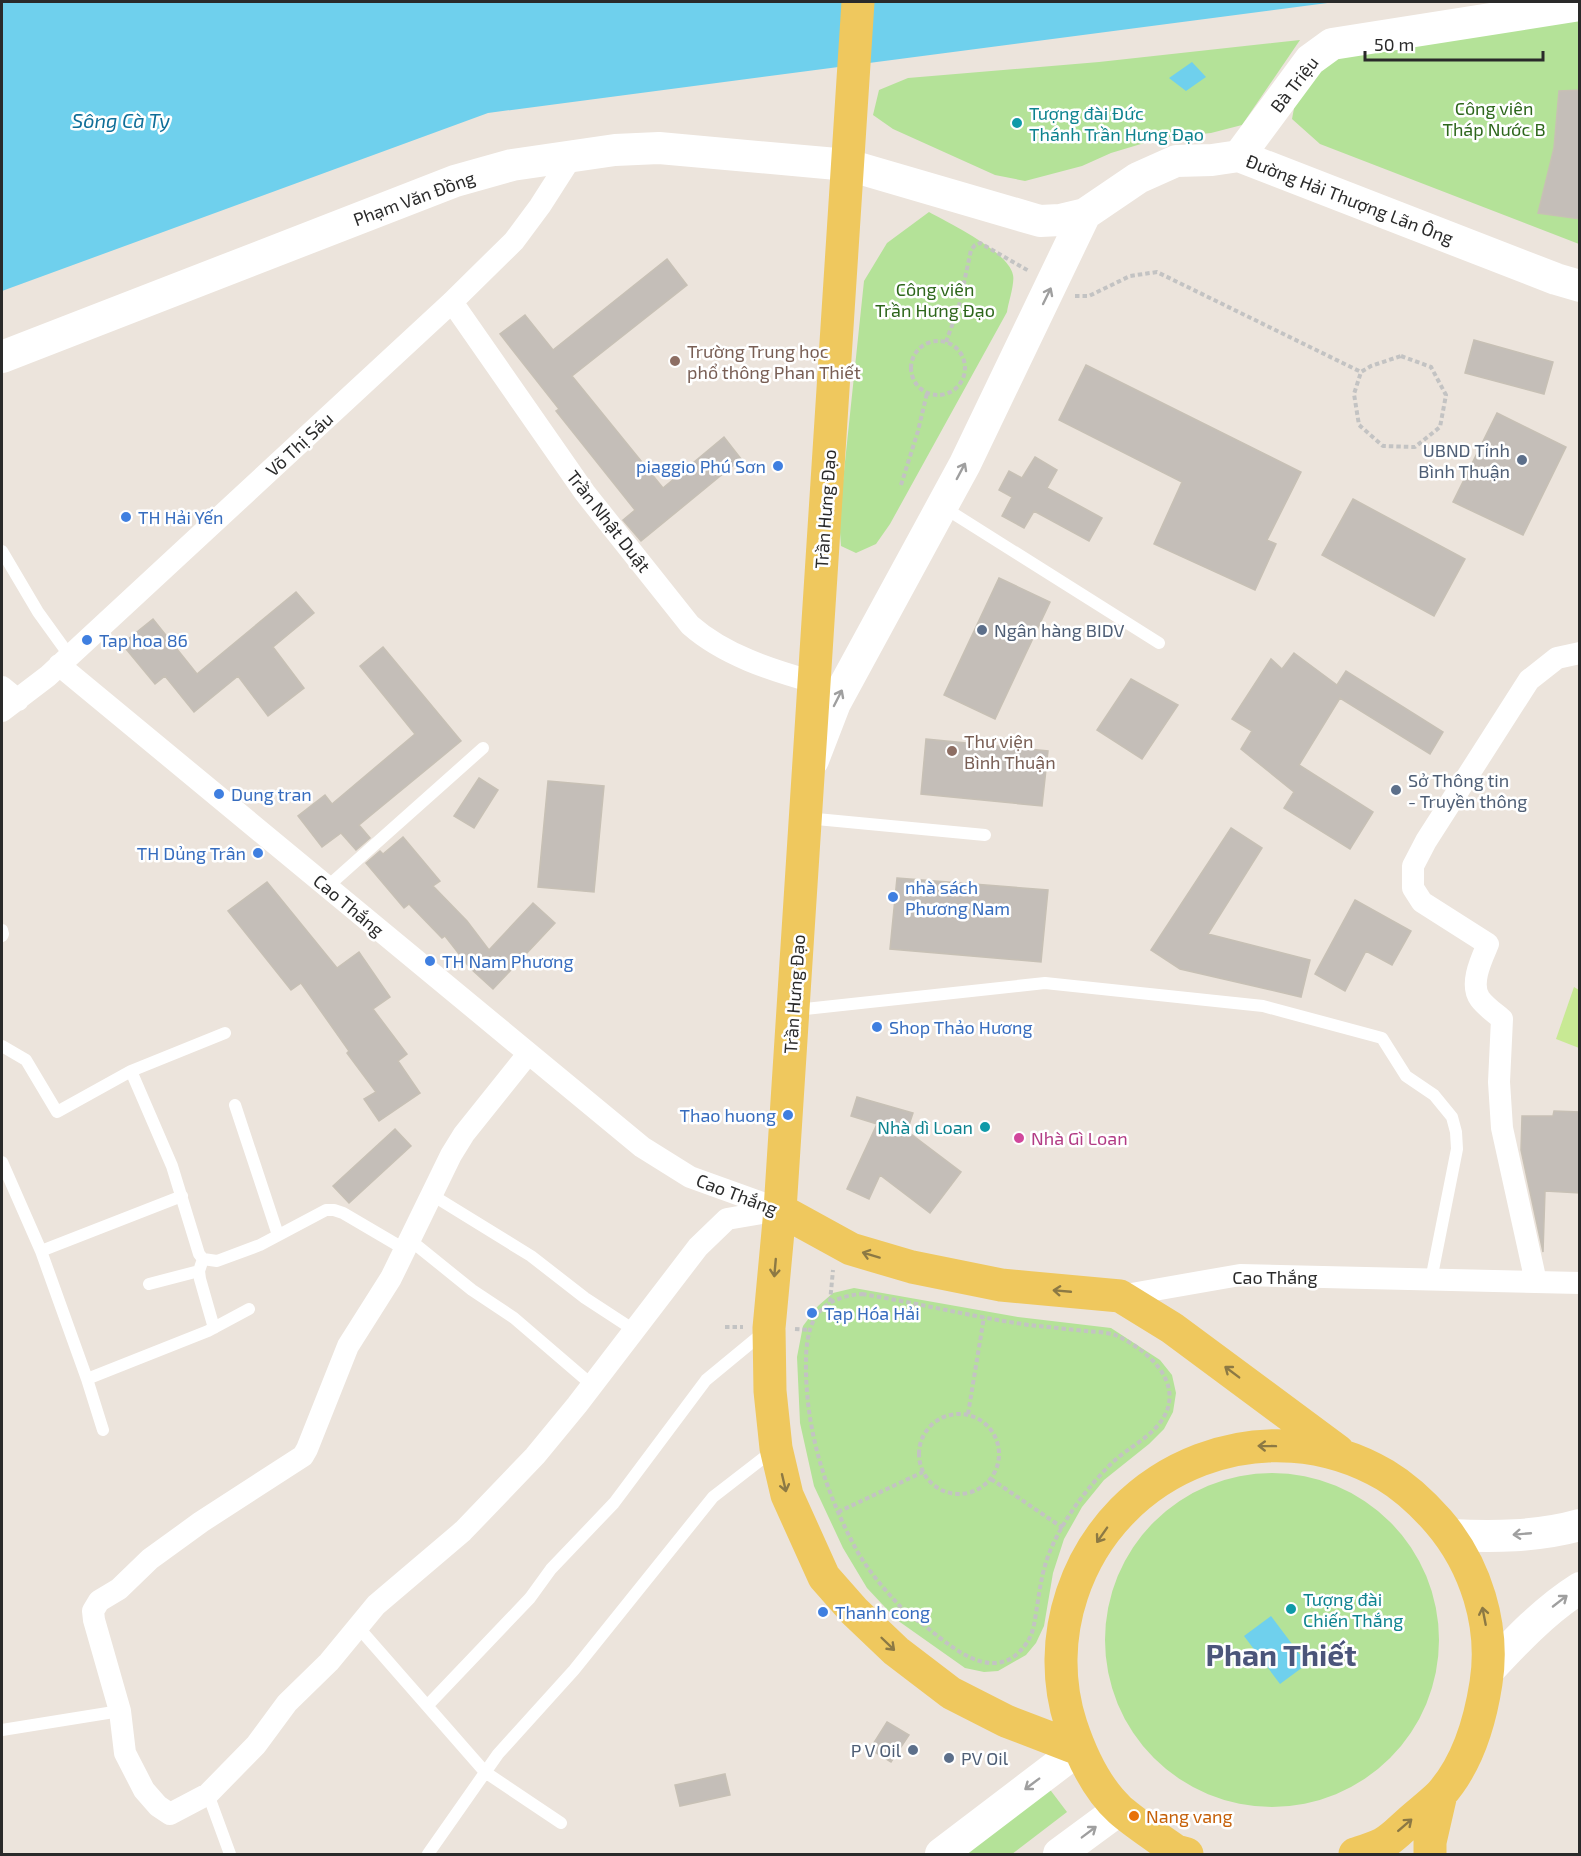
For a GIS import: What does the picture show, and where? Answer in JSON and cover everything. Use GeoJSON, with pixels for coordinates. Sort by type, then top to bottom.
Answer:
{"type":"FeatureCollection","features":[{"type":"Feature","properties":{"kind":"main road","name":"Trần Hưng Đạo"},"geometry":{"type":"LineString","coordinates":[[858,2],[780,1210],[769,1328],[770,1391],[776,1448],[787,1495],[824,1577],[854,1611],[896,1651],[951,1693],[1006,1721],[1079,1749]]}},
{"type":"Feature","properties":{"kind":"main road","name":"Cao Thắng"},"geometry":{"type":"LineString","coordinates":[[780,1210],[851,1249],[912,1268],[1001,1286],[1120,1296]]}},
{"type":"Feature","properties":{"kind":"main road"},"geometry":{"type":"LineString","coordinates":[[1120,1296],[1172,1328],[1347,1457],[1386,1476],[1421,1503],[1450,1535],[1465,1560],[1479,1595],[1488,1642],[1488,1671],[1481,1715],[1465,1756],[1441,1794],[1385,1843],[1355,1854]]}},
{"type":"Feature","properties":{"kind":"main road"},"geometry":{"type":"LineString","coordinates":[[1186,1854],[1176,1851],[1120,1809],[1097,1780],[1079,1749],[1065,1706],[1060,1660],[1065,1615],[1079,1572],[1103,1532],[1134,1499],[1171,1473],[1213,1455],[1258,1446],[1303,1447],[1347,1457]]}},
{"type":"Feature","properties":{"kind":"main road"},"geometry":{"type":"LineString","coordinates":[[1430,1854],[1430,1842],[1441,1794]]}},
{"type":"Feature","properties":{"kind":"street","name":"Bà Triệu"},"geometry":{"type":"LineString","coordinates":[[1239,156],[1310,60],[1332,44],[1580,5]]}},
{"type":"Feature","properties":{"kind":"street","name":"Phạm Văn Đồng"},"geometry":{"type":"LineString","coordinates":[[2,357],[455,181],[512,165],[615,150],[659,148],[848,165]]}},
{"type":"Feature","properties":{"kind":"street","name":"Võ Thị Sáu"},"geometry":{"type":"LineString","coordinates":[[7,699],[64,660],[453,302],[514,241],[572,156]]}},
{"type":"Feature","properties":{"kind":"street","name":"Đường Hải Thượng Lãn Ông"},"geometry":{"type":"LineString","coordinates":[[848,165],[1040,221],[1060,220],[1086,213],[1138,178],[1176,161],[1212,160],[1239,156],[1556,279],[1580,286]]}},
{"type":"Feature","properties":{"kind":"street"},"geometry":{"type":"LineString","coordinates":[[808,772],[835,703],[942,506],[1086,213]]}},
{"type":"Feature","properties":{"kind":"street","name":"Trần Nhật Duật"},"geometry":{"type":"LineString","coordinates":[[453,302],[585,493],[690,625],[706,638],[767,669],[814,682]]}},
{"type":"Feature","properties":{"kind":"street"},"geometry":{"type":"LineString","coordinates":[[1536,1282],[1502,1128],[1499,1082],[1502,1019],[1479,998],[1476,984],[1479,964],[1488,944],[1422,902],[1413,888],[1413,866],[1426,841],[1529,680],[1557,658],[1580,653]]}},
{"type":"Feature","properties":{"kind":"street","name":"Cao Thắng"},"geometry":{"type":"LineString","coordinates":[[64,660],[327,887],[642,1147],[683,1173],[780,1210]]}},
{"type":"Feature","properties":{"kind":"street"},"geometry":{"type":"LineString","coordinates":[[528,1054],[464,1134],[451,1155],[391,1278],[348,1346],[303,1456],[201,1522],[150,1559],[119,1589],[95,1606],[94,1620],[120,1711],[125,1753],[144,1790],[158,1806],[170,1814],[208,1794],[256,1745],[287,1703],[329,1662],[376,1605],[464,1531],[535,1456],[698,1246],[727,1219],[780,1210]]}},
{"type":"Feature","properties":{"kind":"street","name":"Cao Thắng"},"geometry":{"type":"LineString","coordinates":[[1120,1296],[1240,1275],[1580,1283]]}},
{"type":"Feature","properties":{"kind":"street"},"geometry":{"type":"LineString","coordinates":[[1450,1535],[1526,1534],[1580,1525]]}},
{"type":"Feature","properties":{"kind":"street"},"geometry":{"type":"LineString","coordinates":[[1488,1671],[1519,1637],[1560,1600],[1580,1588]]}},
{"type":"Feature","properties":{"kind":"street"},"geometry":{"type":"LineString","coordinates":[[941,1854],[1079,1749]]}},
{"type":"Feature","properties":{"kind":"street"},"geometry":{"type":"LineString","coordinates":[[1059,1854],[1120,1809]]}},
{"type":"Feature","properties":{"kind":"lane"},"geometry":{"type":"LineString","coordinates":[[942,506],[1159,643]]}},
{"type":"Feature","properties":{"kind":"lane"},"geometry":{"type":"LineString","coordinates":[[2,551],[64,660]]}},
{"type":"Feature","properties":{"kind":"lane"},"geometry":{"type":"LineString","coordinates":[[327,887],[483,748]]}},
{"type":"Feature","properties":{"kind":"lane"},"geometry":{"type":"LineString","coordinates":[[805,818],[985,835]]}},
{"type":"Feature","properties":{"kind":"lane"},"geometry":{"type":"LineString","coordinates":[[2,930],[2,936]]}},
{"type":"Feature","properties":{"kind":"lane"},"geometry":{"type":"LineString","coordinates":[[793,1010],[1045,983],[1263,1006],[1382,1038],[1406,1076],[1434,1095],[1452,1117],[1456,1132],[1457,1149],[1431,1280]]}},
{"type":"Feature","properties":{"kind":"lane"},"geometry":{"type":"LineString","coordinates":[[2,1046],[26,1060],[57,1112],[131,1071],[225,1033]]}},
{"type":"Feature","properties":{"kind":"lane"},"geometry":{"type":"LineString","coordinates":[[131,1071],[172,1166],[182,1196],[199,1254],[214,1328]]}},
{"type":"Feature","properties":{"kind":"lane"},"geometry":{"type":"LineString","coordinates":[[235,1105],[278,1235]]}},
{"type":"Feature","properties":{"kind":"lane"},"geometry":{"type":"LineString","coordinates":[[2,1162],[40,1251],[87,1379],[103,1430]]}},
{"type":"Feature","properties":{"kind":"lane"},"geometry":{"type":"LineString","coordinates":[[432,1195],[531,1256],[585,1298],[634,1330]]}},
{"type":"Feature","properties":{"kind":"lane"},"geometry":{"type":"LineString","coordinates":[[40,1251],[182,1196]]}},
{"type":"Feature","properties":{"kind":"lane"},"geometry":{"type":"LineString","coordinates":[[149,1284],[260,1245],[326,1210],[334,1210],[408,1245],[514,1318],[592,1385]]}},
{"type":"Feature","properties":{"kind":"lane"},"geometry":{"type":"LineString","coordinates":[[87,1379],[214,1328],[249,1309]]}},
{"type":"Feature","properties":{"kind":"lane"},"geometry":{"type":"LineString","coordinates":[[428,1705],[530,1598],[551,1569],[614,1503],[706,1380],[769,1328]]}},
{"type":"Feature","properties":{"kind":"lane"},"geometry":{"type":"LineString","coordinates":[[428,1854],[498,1754],[574,1670],[713,1497],[776,1448]]}},
{"type":"Feature","properties":{"kind":"lane"},"geometry":{"type":"LineString","coordinates":[[358,1627],[485,1772],[561,1823]]}},
{"type":"Feature","properties":{"kind":"lane"},"geometry":{"type":"LineString","coordinates":[[2,1730],[120,1711]]}},
{"type":"Feature","properties":{"kind":"lane"},"geometry":{"type":"LineString","coordinates":[[208,1794],[230,1854]]}},
{"type":"Feature","properties":{"kind":"path"},"geometry":{"type":"LineString","coordinates":[[946,342],[959,306],[970,250],[980,243],[1080,297],[1089,296],[1130,276],[1157,272],[1361,372]]}},
{"type":"Feature","properties":{"kind":"path"},"geometry":{"type":"LineString","coordinates":[[936,340],[946,342],[955,347],[962,356],[965,366],[963,377],[957,387],[948,393],[937,395],[927,393],[913,378],[912,358],[926,343],[936,340]]}},
{"type":"Feature","properties":{"kind":"path"},"geometry":{"type":"LineString","coordinates":[[1401,356],[1431,368],[1446,395],[1440,427],[1415,447],[1383,446],[1359,425],[1354,394],[1361,372],[1371,366],[1401,356]]}},
{"type":"Feature","properties":{"kind":"path"},"geometry":{"type":"LineString","coordinates":[[901,485],[927,393]]}},
{"type":"Feature","properties":{"kind":"path"},"geometry":{"type":"LineString","coordinates":[[862,1294],[984,1317],[1113,1334],[1156,1363],[1168,1383],[1168,1404],[1159,1423],[1148,1436],[1115,1461],[1080,1500],[1050,1551],[1042,1576],[1031,1638],[1012,1659],[998,1663],[982,1662],[950,1645],[900,1607],[857,1551],[838,1512],[816,1454],[809,1418],[805,1348],[809,1330],[817,1314],[830,1302],[843,1296],[862,1294]]}},
{"type":"Feature","properties":{"kind":"path"},"geometry":{"type":"LineString","coordinates":[[968,1414],[984,1317]]}},
{"type":"Feature","properties":{"kind":"path"},"geometry":{"type":"LineString","coordinates":[[968,1414],[981,1419],[991,1428],[998,1440],[1000,1454],[998,1467],[991,1479],[981,1488],[968,1493],[955,1494],[931,1483],[923,1472],[919,1460],[919,1446],[924,1434],[932,1424],[949,1415],[968,1414]]}},
{"type":"Feature","properties":{"kind":"path"},"geometry":{"type":"LineString","coordinates":[[838,1512],[923,1472]]}},
{"type":"Feature","properties":{"kind":"path"},"geometry":{"type":"LineString","coordinates":[[991,1479],[1063,1528]]}},
{"type":"Feature","properties":{"kind":"green space","name":"Công viên Tháp Nước B"},"geometry":{"type":"Polygon","coordinates":[[[1579,20],[1579,244],[1320,144],[1292,119],[1301,71],[1354,50],[1579,20]]]}},
{"type":"Feature","properties":{"kind":"green space"},"geometry":{"type":"Polygon","coordinates":[[[1300,40],[1242,125],[1211,133],[1161,138],[1111,153],[1082,166],[1025,181],[995,175],[893,129],[873,115],[879,90],[908,78],[1099,62],[1300,40]]]}},
{"type":"Feature","properties":{"kind":"green space","name":"Công viên Trần Hưng Đạo"},"geometry":{"type":"Polygon","coordinates":[[[929,212],[977,239],[1001,257],[1013,275],[1011,294],[1007,312],[890,524],[876,544],[856,553],[841,546],[839,519],[864,281],[887,243],[929,212]]]}},
{"type":"Feature","properties":{"kind":"green space"},"geometry":{"type":"Polygon","coordinates":[[[1574,987],[1579,990],[1579,1048],[1556,1039],[1574,987]]]}},
{"type":"Feature","properties":{"kind":"green space"},"geometry":{"type":"Polygon","coordinates":[[[854,1288],[1018,1317],[1111,1328],[1160,1360],[1172,1375],[1176,1393],[1173,1412],[1164,1429],[1104,1480],[1082,1507],[1064,1539],[1053,1573],[1044,1626],[1036,1643],[1026,1655],[998,1671],[984,1672],[965,1668],[897,1620],[867,1588],[843,1548],[814,1486],[800,1423],[797,1357],[803,1326],[818,1306],[833,1293],[854,1288]]]}},
{"type":"Feature","properties":{"kind":"green space"},"geometry":{"type":"Polygon","coordinates":[[[1272,1473],[1305,1476],[1336,1486],[1365,1501],[1390,1522],[1411,1547],[1426,1576],[1436,1607],[1439,1640],[1436,1673],[1426,1704],[1411,1733],[1390,1758],[1365,1779],[1336,1794],[1305,1804],[1272,1807],[1239,1804],[1208,1794],[1179,1779],[1154,1758],[1133,1733],[1118,1704],[1108,1673],[1105,1640],[1108,1607],[1118,1576],[1133,1547],[1154,1522],[1179,1501],[1208,1486],[1239,1476],[1272,1473]]]}},
{"type":"Feature","properties":{"kind":"green space"},"geometry":{"type":"Polygon","coordinates":[[[1045,1783],[1067,1812],[1012,1854],[951,1854],[1045,1783]]]}},
{"type":"Feature","properties":{"kind":"water","name":"Sông Cà Ty"},"geometry":{"type":"Polygon","coordinates":[[[2,2],[1335,2],[488,113],[2,291],[2,2]]]}},
{"type":"Feature","properties":{"kind":"water"},"geometry":{"type":"Polygon","coordinates":[[[1192,62],[1206,77],[1186,91],[1169,78],[1192,62]]]}},
{"type":"Feature","properties":{"kind":"water"},"geometry":{"type":"Polygon","coordinates":[[[1271,1616],[1307,1664],[1280,1684],[1244,1636],[1271,1616]]]}},
{"type":"Feature","properties":{"kind":"building"},"geometry":{"type":"Polygon","coordinates":[[[1580,90],[1580,219],[1538,213],[1554,148],[1559,91],[1580,90]]]}},
{"type":"Feature","properties":{"kind":"building"},"geometry":{"type":"Polygon","coordinates":[[[667,259],[687,285],[572,376],[663,488],[724,437],[741,459],[641,541],[623,520],[635,510],[556,411],[559,409],[500,334],[525,315],[553,350],[667,259]]]}},
{"type":"Feature","properties":{"kind":"building"},"geometry":{"type":"Polygon","coordinates":[[[1474,340],[1553,362],[1544,394],[1465,373],[1474,340]]]}},
{"type":"Feature","properties":{"kind":"building"},"geometry":{"type":"Polygon","coordinates":[[[1086,365],[1301,472],[1267,540],[1276,544],[1255,590],[1154,544],[1182,482],[1059,420],[1086,365]]]}},
{"type":"Feature","properties":{"kind":"building"},"geometry":{"type":"Polygon","coordinates":[[[1497,413],[1566,447],[1523,535],[1453,502],[1497,413]]]}},
{"type":"Feature","properties":{"kind":"building"},"geometry":{"type":"Polygon","coordinates":[[[1035,457],[1057,470],[1047,488],[1102,518],[1089,541],[1034,511],[1024,528],[1002,516],[1012,497],[999,490],[1009,471],[1022,478],[1035,457]]]}},
{"type":"Feature","properties":{"kind":"building"},"geometry":{"type":"Polygon","coordinates":[[[1353,499],[1465,559],[1434,616],[1322,555],[1353,499]]]}},
{"type":"Feature","properties":{"kind":"building"},"geometry":{"type":"Polygon","coordinates":[[[999,578],[1050,602],[995,719],[944,695],[999,578]]]}},
{"type":"Feature","properties":{"kind":"building"},"geometry":{"type":"Polygon","coordinates":[[[296,592],[314,613],[273,647],[304,688],[268,716],[238,676],[194,712],[165,676],[155,684],[122,644],[153,619],[197,674],[296,592]]]}},
{"type":"Feature","properties":{"kind":"building"},"geometry":{"type":"Polygon","coordinates":[[[383,647],[461,741],[359,825],[370,838],[356,850],[341,833],[322,847],[298,816],[325,795],[332,804],[415,734],[360,666],[383,647]]]}},
{"type":"Feature","properties":{"kind":"building"},"geometry":{"type":"Polygon","coordinates":[[[1294,653],[1337,685],[1346,671],[1443,732],[1430,754],[1340,698],[1299,765],[1373,812],[1350,849],[1284,808],[1294,792],[1241,749],[1252,731],[1232,719],[1271,659],[1282,669],[1294,653]]]}},
{"type":"Feature","properties":{"kind":"building"},"geometry":{"type":"Polygon","coordinates":[[[1131,679],[1178,705],[1142,759],[1097,730],[1131,679]]]}},
{"type":"Feature","properties":{"kind":"building"},"geometry":{"type":"Polygon","coordinates":[[[926,739],[1048,751],[1042,806],[921,794],[926,739]]]}},
{"type":"Feature","properties":{"kind":"building"},"geometry":{"type":"Polygon","coordinates":[[[479,778],[498,790],[474,828],[454,816],[479,778]]]}},
{"type":"Feature","properties":{"kind":"building"},"geometry":{"type":"Polygon","coordinates":[[[548,781],[604,786],[594,892],[538,887],[548,781]]]}},
{"type":"Feature","properties":{"kind":"building"},"geometry":{"type":"Polygon","coordinates":[[[1231,828],[1262,848],[1208,934],[1310,960],[1301,997],[1180,969],[1151,950],[1231,828]]]}},
{"type":"Feature","properties":{"kind":"building"},"geometry":{"type":"Polygon","coordinates":[[[403,837],[440,881],[433,886],[467,921],[489,950],[533,903],[555,923],[493,989],[470,968],[445,936],[442,938],[409,904],[404,908],[366,863],[380,851],[383,854],[403,837]]]}},
{"type":"Feature","properties":{"kind":"building"},"geometry":{"type":"Polygon","coordinates":[[[897,878],[1048,890],[1041,962],[890,949],[897,878]]]}},
{"type":"Feature","properties":{"kind":"building"},"geometry":{"type":"Polygon","coordinates":[[[267,882],[337,968],[359,952],[390,997],[373,1009],[407,1054],[398,1061],[420,1093],[379,1121],[364,1099],[376,1092],[301,983],[291,990],[228,911],[267,882]]]}},
{"type":"Feature","properties":{"kind":"building"},"geometry":{"type":"Polygon","coordinates":[[[1355,900],[1411,931],[1392,965],[1366,951],[1345,991],[1315,974],[1355,900]]]}},
{"type":"Feature","properties":{"kind":"building"},"geometry":{"type":"Polygon","coordinates":[[[857,1097],[913,1113],[907,1131],[961,1172],[930,1213],[880,1175],[869,1199],[847,1189],[877,1124],[851,1116],[857,1097]]]}},
{"type":"Feature","properties":{"kind":"building"},"geometry":{"type":"Polygon","coordinates":[[[1554,1111],[1580,1112],[1580,1193],[1545,1191],[1543,1252],[1521,1150],[1522,1116],[1553,1116],[1554,1111]]]}},
{"type":"Feature","properties":{"kind":"building"},"geometry":{"type":"Polygon","coordinates":[[[395,1129],[411,1146],[349,1203],[333,1186],[395,1129]]]}},
{"type":"Feature","properties":{"kind":"building"},"geometry":{"type":"Polygon","coordinates":[[[887,1722],[909,1735],[891,1762],[870,1749],[887,1722]]]}},
{"type":"Feature","properties":{"kind":"building"},"geometry":{"type":"Polygon","coordinates":[[[725,1774],[730,1795],[680,1806],[675,1785],[725,1774]]]}},
{"type":"Feature","properties":{"kind":"place","name":"Tượng đài Đức Thánh Trần Hưng Đạo"},"geometry":{"type":"Point","coordinates":[1017,123]}},
{"type":"Feature","properties":{"kind":"place","name":"Trường Trung học phổ thông Phan Thiết"},"geometry":{"type":"Point","coordinates":[675,361]}},
{"type":"Feature","properties":{"kind":"place","name":"UBND Tỉnh Bình Thuận"},"geometry":{"type":"Point","coordinates":[1522,460]}},
{"type":"Feature","properties":{"kind":"place","name":"piaggio Phú Sơn"},"geometry":{"type":"Point","coordinates":[778,466]}},
{"type":"Feature","properties":{"kind":"place","name":"TH Hải Yến"},"geometry":{"type":"Point","coordinates":[126,517]}},
{"type":"Feature","properties":{"kind":"place","name":"Ngân hàng BIDV"},"geometry":{"type":"Point","coordinates":[982,630]}},
{"type":"Feature","properties":{"kind":"place","name":"Tap hoa 86"},"geometry":{"type":"Point","coordinates":[87,640]}},
{"type":"Feature","properties":{"kind":"place","name":"Thư viện Bình Thuận"},"geometry":{"type":"Point","coordinates":[952,751]}},
{"type":"Feature","properties":{"kind":"place","name":"Sở Thông tin - Truyền thông"},"geometry":{"type":"Point","coordinates":[1396,790]}},
{"type":"Feature","properties":{"kind":"place","name":"Dung tran"},"geometry":{"type":"Point","coordinates":[219,794]}},
{"type":"Feature","properties":{"kind":"place","name":"TH Dủng Trân"},"geometry":{"type":"Point","coordinates":[258,853]}},
{"type":"Feature","properties":{"kind":"place","name":"nhà sách Phương Nam"},"geometry":{"type":"Point","coordinates":[893,897]}},
{"type":"Feature","properties":{"kind":"place","name":"TH Nam Phương"},"geometry":{"type":"Point","coordinates":[430,961]}},
{"type":"Feature","properties":{"kind":"place","name":"Shop Thảo Hương"},"geometry":{"type":"Point","coordinates":[877,1027]}},
{"type":"Feature","properties":{"kind":"place","name":"Thao huong"},"geometry":{"type":"Point","coordinates":[788,1115]}},
{"type":"Feature","properties":{"kind":"place","name":"Nhà dì Loan"},"geometry":{"type":"Point","coordinates":[985,1127]}},
{"type":"Feature","properties":{"kind":"place","name":"Nhà Gì Loan"},"geometry":{"type":"Point","coordinates":[1019,1138]}},
{"type":"Feature","properties":{"kind":"place","name":"Tạp Hóa Hải"},"geometry":{"type":"Point","coordinates":[812,1313]}},
{"type":"Feature","properties":{"kind":"place","name":"Tượng đài Chiến Thắng"},"geometry":{"type":"Point","coordinates":[1291,1609]}},
{"type":"Feature","properties":{"kind":"place","name":"Thanh cong"},"geometry":{"type":"Point","coordinates":[823,1612]}},
{"type":"Feature","properties":{"kind":"place","name":"P V Oil"},"geometry":{"type":"Point","coordinates":[913,1750]}},
{"type":"Feature","properties":{"kind":"place","name":"PV Oil"},"geometry":{"type":"Point","coordinates":[949,1758]}},
{"type":"Feature","properties":{"kind":"place","name":"Nang vang"},"geometry":{"type":"Point","coordinates":[1134,1816]}},
{"type":"Feature","properties":{"kind":"district","name":"Phan Thiết"},"geometry":{"type":"Point","coordinates":[1281,1654]}}]}
